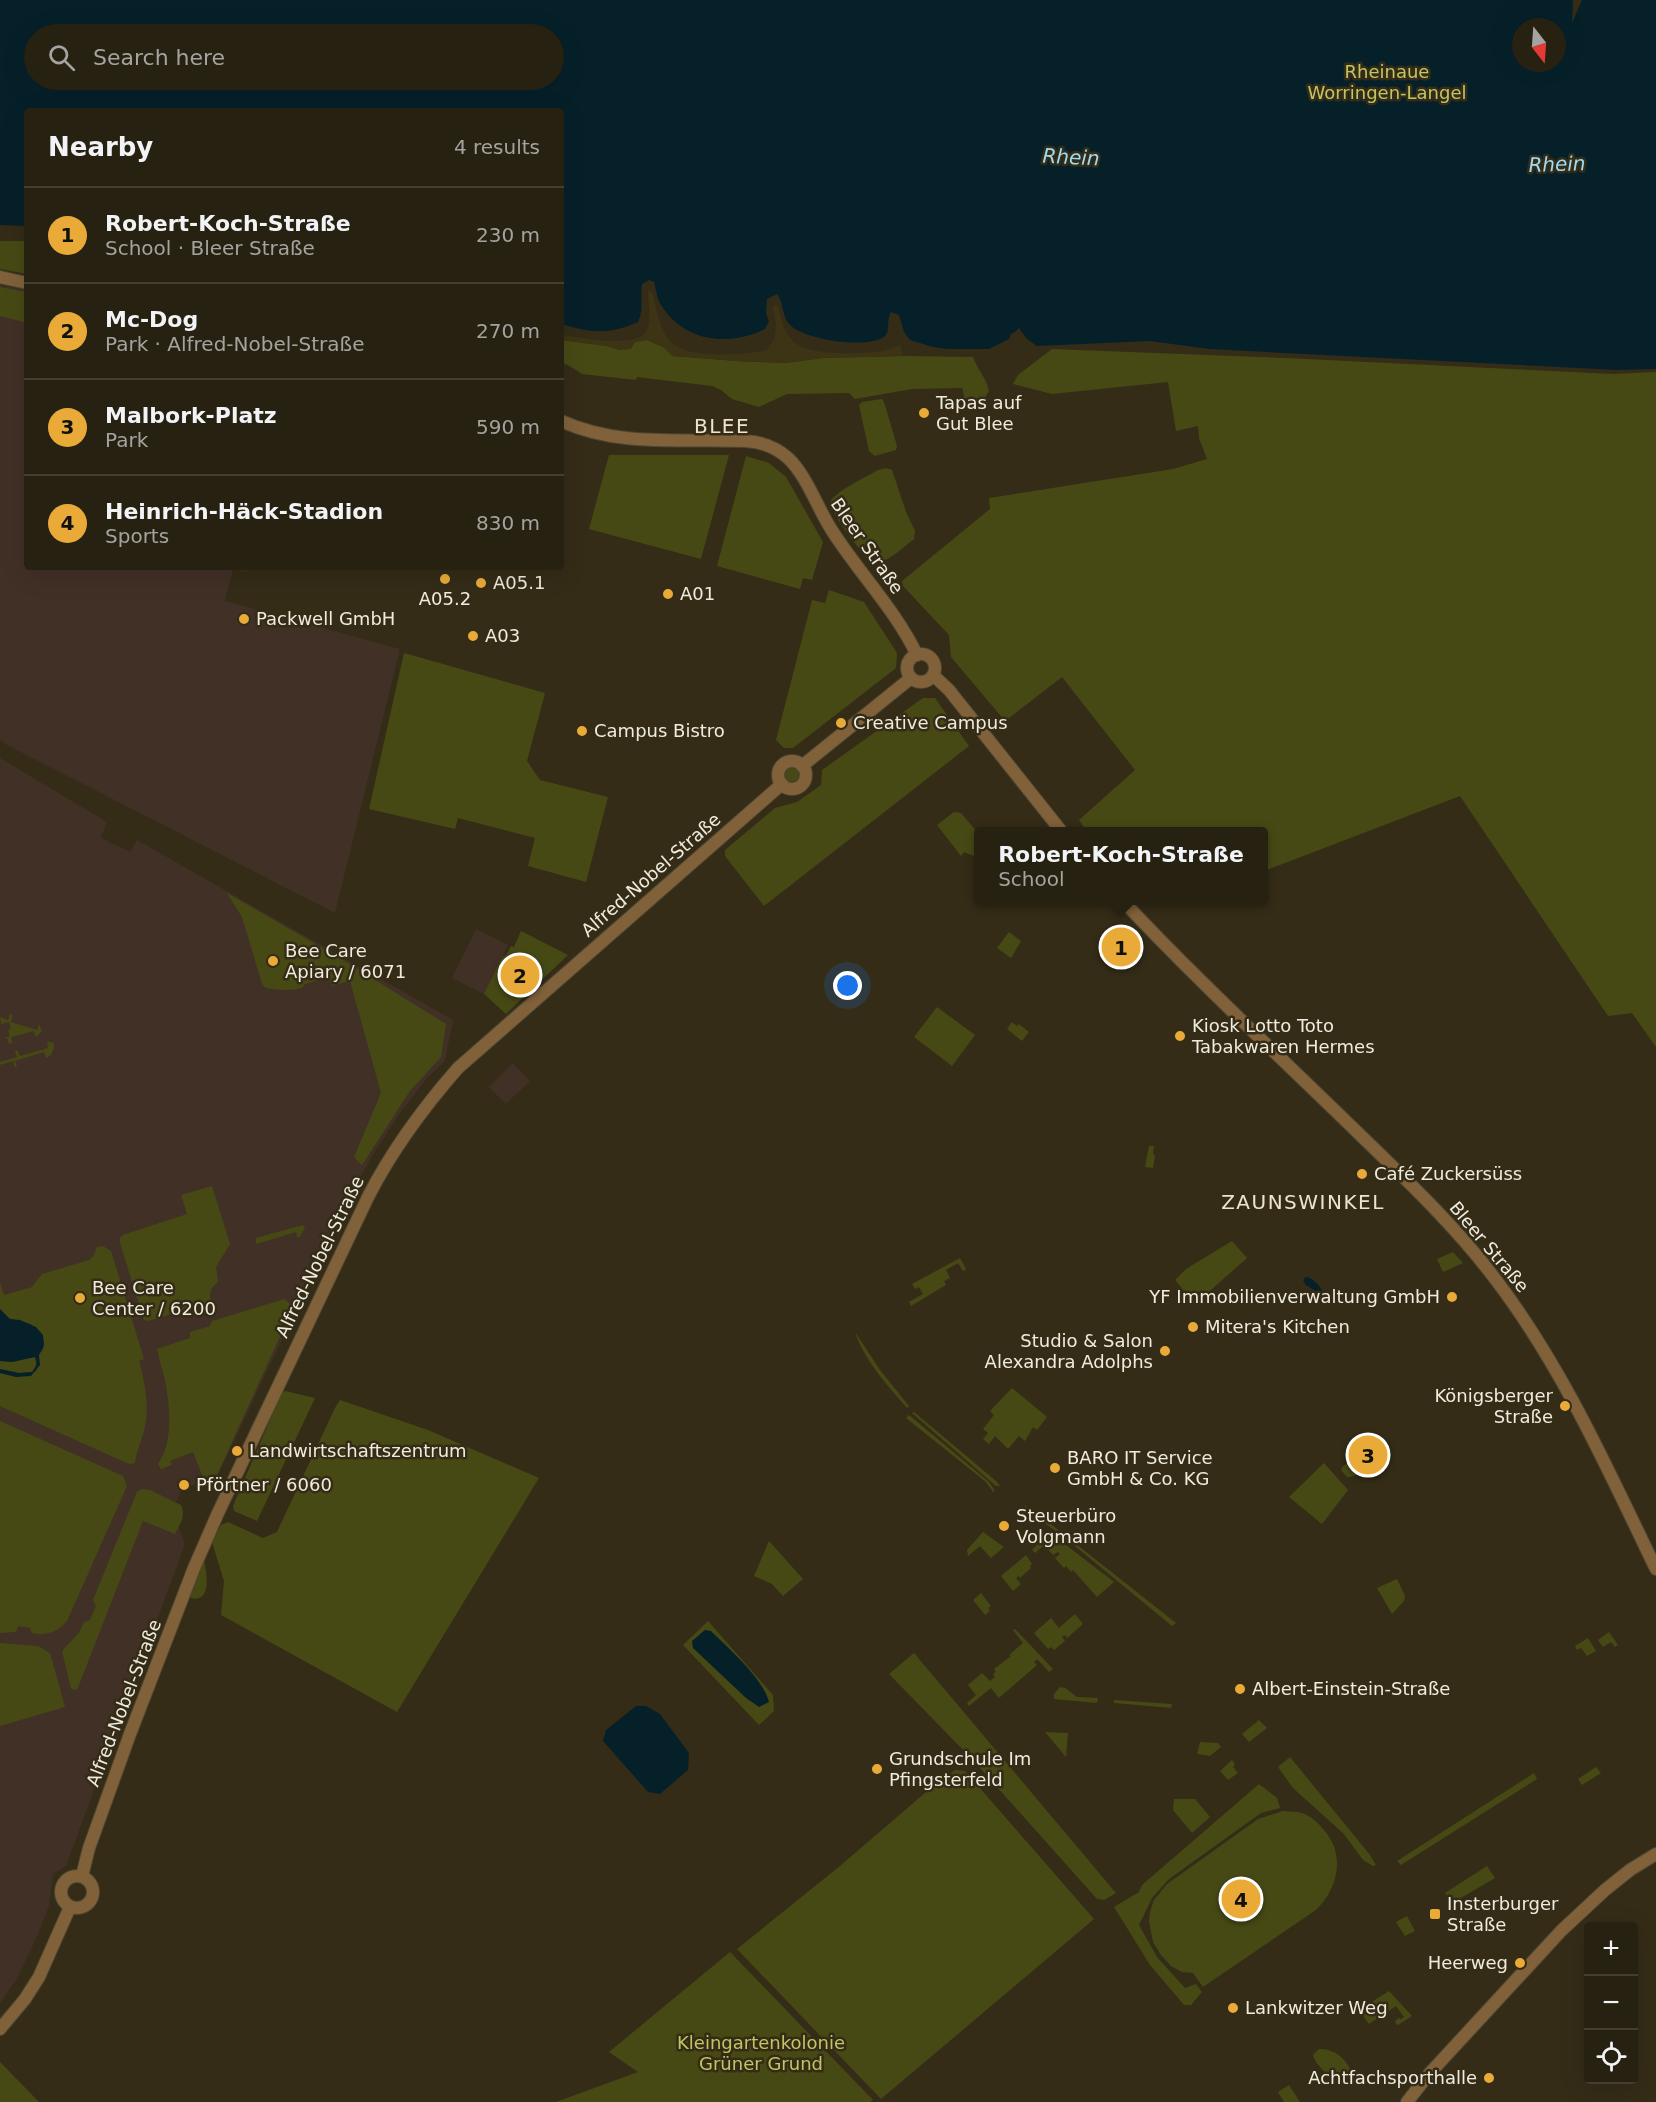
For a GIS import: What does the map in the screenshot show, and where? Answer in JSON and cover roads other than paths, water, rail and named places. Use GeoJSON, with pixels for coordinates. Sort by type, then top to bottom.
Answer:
{"type":"FeatureCollection","features":[{"type":"Feature","properties":{"kind":"street"},"geometry":{"type":"LineString","coordinates":[[0,277],[24,282]]}},
{"type":"Feature","properties":{"kind":"street","name":"Bleer Straße"},"geometry":{"type":"LineString","coordinates":[[564,422],[595,434],[627,439],[756,441],[779,451],[796,466],[831,530],[892,612],[917,655]]}},
{"type":"Feature","properties":{"kind":"street"},"geometry":{"type":"LineString","coordinates":[[917,655],[927,656],[932,660],[933,675],[924,681],[911,678],[908,664],[911,658],[917,655]]}},
{"type":"Feature","properties":{"kind":"street"},"geometry":{"type":"LineString","coordinates":[[933,675],[949,690],[1059,827]]}},
{"type":"Feature","properties":{"kind":"street"},"geometry":{"type":"LineString","coordinates":[[802,766],[911,678]]}},
{"type":"Feature","properties":{"kind":"street"},"geometry":{"type":"LineString","coordinates":[[791,762],[802,766],[806,773],[802,784],[792,789],[782,784],[779,774],[784,765],[791,762]]}},
{"type":"Feature","properties":{"kind":"street","name":"Alfred-Nobel-Straße"},"geometry":{"type":"LineString","coordinates":[[82,1876],[89,1848],[130,1734],[205,1544],[368,1197],[392,1154],[423,1110],[458,1068],[782,784]]}},
{"type":"Feature","properties":{"kind":"street","name":"Bleer Straße"},"geometry":{"type":"LineString","coordinates":[[1127,905],[1398,1172],[1496,1280],[1529,1326],[1568,1391],[1656,1569]]}},
{"type":"Feature","properties":{"kind":"street"},"geometry":{"type":"LineString","coordinates":[[1407,2102],[1429,2074],[1569,1923],[1630,1870],[1656,1854]]}},
{"type":"Feature","properties":{"kind":"street"},"geometry":{"type":"LineString","coordinates":[[82,1876],[87,1878],[93,1887],[92,1898],[86,1906],[75,1908],[70,1906],[61,1895],[62,1885],[68,1878],[82,1876]]}},
{"type":"Feature","properties":{"kind":"street"},"geometry":{"type":"LineString","coordinates":[[0,2029],[25,2000],[39,1977],[70,1906]]}},
{"type":"Feature","properties":{"kind":"water","name":"Rhein"},"geometry":{"type":"Polygon","coordinates":[[[0,0],[1573,0],[1572,23],[1582,0],[1656,0],[1656,369],[1617,370],[1209,349],[1150,341],[1037,346],[1027,339],[1019,328],[1011,334],[1009,339],[989,349],[946,349],[910,340],[904,332],[899,315],[891,312],[884,337],[864,342],[835,341],[796,330],[787,321],[777,294],[767,299],[766,314],[769,321],[765,329],[736,338],[708,338],[694,334],[671,317],[661,305],[654,282],[649,280],[642,284],[638,322],[609,331],[591,331],[564,325],[564,108],[24,108],[24,226],[0,225],[0,0]]]}},
{"type":"Feature","properties":{"kind":"water"},"geometry":{"type":"Polygon","coordinates":[[[1306,1277],[1315,1282],[1322,1291],[1317,1292],[1306,1285],[1303,1280],[1306,1277]]]}},
{"type":"Feature","properties":{"kind":"water"},"geometry":{"type":"Polygon","coordinates":[[[0,1309],[10,1319],[20,1320],[36,1327],[43,1335],[44,1346],[39,1355],[40,1365],[31,1376],[16,1377],[0,1373],[0,1369],[19,1373],[32,1372],[36,1363],[35,1357],[12,1362],[0,1361],[0,1309]]]}},
{"type":"Feature","properties":{"kind":"water"},"geometry":{"type":"Polygon","coordinates":[[[705,1630],[711,1631],[744,1664],[760,1683],[769,1702],[759,1707],[746,1698],[693,1648],[692,1641],[705,1630]]]}},
{"type":"Feature","properties":{"kind":"water"},"geometry":{"type":"Polygon","coordinates":[[[636,1706],[646,1706],[660,1714],[689,1753],[688,1770],[660,1794],[648,1792],[603,1741],[606,1730],[636,1706]]]}},
{"type":"Feature","properties":{"kind":"place","name":"Tapas auf Gut Blee"},"geometry":{"type":"Point","coordinates":[924,413]}},
{"type":"Feature","properties":{"kind":"place","name":"A05.2"},"geometry":{"type":"Point","coordinates":[445,579]}},
{"type":"Feature","properties":{"kind":"place","name":"A05.1"},"geometry":{"type":"Point","coordinates":[481,583]}},
{"type":"Feature","properties":{"kind":"place","name":"A01"},"geometry":{"type":"Point","coordinates":[668,594]}},
{"type":"Feature","properties":{"kind":"place","name":"Packwell GmbH"},"geometry":{"type":"Point","coordinates":[244,619]}},
{"type":"Feature","properties":{"kind":"place","name":"A03"},"geometry":{"type":"Point","coordinates":[473,636]}},
{"type":"Feature","properties":{"kind":"place","name":"Creative Campus"},"geometry":{"type":"Point","coordinates":[841,723]}},
{"type":"Feature","properties":{"kind":"place","name":"Campus Bistro"},"geometry":{"type":"Point","coordinates":[582,731]}},
{"type":"Feature","properties":{"kind":"place","name":"Robert-Koch-Straße"},"geometry":{"type":"Point","coordinates":[1121,947]}},
{"type":"Feature","properties":{"kind":"place","name":"Bee Care Apiary / 6071"},"geometry":{"type":"Point","coordinates":[273,961]}},
{"type":"Feature","properties":{"kind":"place","name":"Mc-Dog"},"geometry":{"type":"Point","coordinates":[520,975]}},
{"type":"Feature","properties":{"kind":"place","name":"Kiosk Lotto Toto Tabakwaren Hermes"},"geometry":{"type":"Point","coordinates":[1180,1036]}},
{"type":"Feature","properties":{"kind":"place","name":"Café Zuckersüss"},"geometry":{"type":"Point","coordinates":[1362,1174]}},
{"type":"Feature","properties":{"kind":"place","name":"YF Immobilienverwaltung GmbH"},"geometry":{"type":"Point","coordinates":[1452,1297]}},
{"type":"Feature","properties":{"kind":"place","name":"Bee Care Center / 6200"},"geometry":{"type":"Point","coordinates":[80,1298]}},
{"type":"Feature","properties":{"kind":"place","name":"Mitera's Kitchen"},"geometry":{"type":"Point","coordinates":[1193,1327]}},
{"type":"Feature","properties":{"kind":"place","name":"Studio & Salon Alexandra Adolphs"},"geometry":{"type":"Point","coordinates":[1165,1351]}},
{"type":"Feature","properties":{"kind":"place","name":"Königsberger Straße"},"geometry":{"type":"Point","coordinates":[1565,1406]}},
{"type":"Feature","properties":{"kind":"place","name":"Landwirtschaftszentrum"},"geometry":{"type":"Point","coordinates":[237,1451]}},
{"type":"Feature","properties":{"kind":"place","name":"Malbork-Platz"},"geometry":{"type":"Point","coordinates":[1368,1455]}},
{"type":"Feature","properties":{"kind":"place","name":"BARO IT Service GmbH & Co. KG"},"geometry":{"type":"Point","coordinates":[1055,1468]}},
{"type":"Feature","properties":{"kind":"place","name":"Pförtner / 6060"},"geometry":{"type":"Point","coordinates":[184,1485]}},
{"type":"Feature","properties":{"kind":"place","name":"Steuerbüro Volgmann"},"geometry":{"type":"Point","coordinates":[1004,1526]}},
{"type":"Feature","properties":{"kind":"place","name":"Albert-Einstein-Straße"},"geometry":{"type":"Point","coordinates":[1240,1689]}},
{"type":"Feature","properties":{"kind":"place","name":"Grundschule Im Pfingsterfeld"},"geometry":{"type":"Point","coordinates":[877,1769]}},
{"type":"Feature","properties":{"kind":"place","name":"Heinrich-Häck-Stadion"},"geometry":{"type":"Point","coordinates":[1241,1899]}},
{"type":"Feature","properties":{"kind":"place","name":"Insterburger Straße"},"geometry":{"type":"Point","coordinates":[1435,1914]}},
{"type":"Feature","properties":{"kind":"place","name":"Heerweg"},"geometry":{"type":"Point","coordinates":[1520,1963]}},
{"type":"Feature","properties":{"kind":"place","name":"Lankwitzer Weg"},"geometry":{"type":"Point","coordinates":[1233,2008]}},
{"type":"Feature","properties":{"kind":"place","name":"Achtfachsporthalle"},"geometry":{"type":"Point","coordinates":[1489,2078]}},
{"type":"Feature","properties":{"kind":"district","name":"BLEE"},"geometry":{"type":"Point","coordinates":[722,426]}},
{"type":"Feature","properties":{"kind":"district","name":"ZAUNSWINKEL"},"geometry":{"type":"Point","coordinates":[1303,1202]}},
{"type":"Feature","properties":{"kind":"park label","name":"Rheinaue Worringen-Langel"},"geometry":{"type":"Point","coordinates":[1387,82]}},
{"type":"Feature","properties":{"kind":"park label","name":"Kleingartenkolonie Grüner Grund"},"geometry":{"type":"Point","coordinates":[761,2053]}}]}
